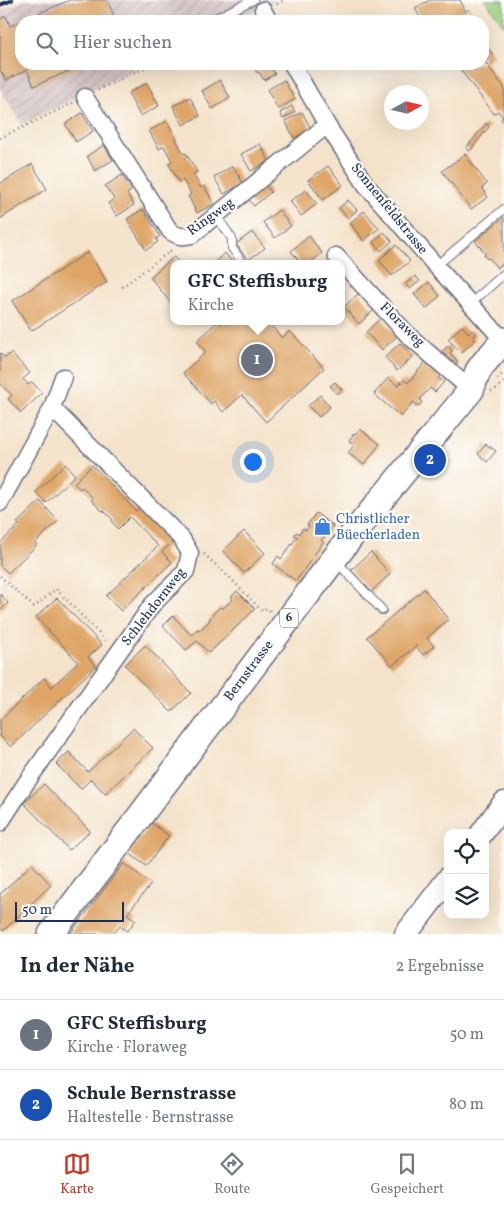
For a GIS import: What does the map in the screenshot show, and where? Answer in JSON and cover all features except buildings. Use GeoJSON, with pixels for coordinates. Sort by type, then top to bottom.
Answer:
{"type":"FeatureCollection","features":[{"type":"Feature","properties":{"kind":"main road","name":"Bernstrasse"},"geometry":{"type":"LineString","coordinates":[[51,934],[353,534],[479,390],[478,371],[504,340]]}},
{"type":"Feature","properties":{"kind":"main road","name":"6"},"geometry":{"type":"LineString","coordinates":[[479,390],[504,358]]}},
{"type":"Feature","properties":{"kind":"main road"},"geometry":{"type":"LineString","coordinates":[[485,829],[504,804]]}},
{"type":"Feature","properties":{"kind":"main road"},"geometry":{"type":"LineString","coordinates":[[406,934],[444,884]]}},
{"type":"Feature","properties":{"kind":"street","name":"Sonnenfeldstrasse"},"geometry":{"type":"LineString","coordinates":[[295,70],[327,125],[366,185],[436,266],[504,340]]}},
{"type":"Feature","properties":{"kind":"street","name":"Ringweg"},"geometry":{"type":"LineString","coordinates":[[85,97],[170,232],[177,236],[185,237],[192,234],[327,125]]}},
{"type":"Feature","properties":{"kind":"street","name":"Floraweg"},"geometry":{"type":"LineString","coordinates":[[336,256],[340,260]]}},
{"type":"Feature","properties":{"kind":"street","name":"Floraweg"},"geometry":{"type":"LineString","coordinates":[[345,266],[408,334],[479,390]]}},
{"type":"Feature","properties":{"kind":"street"},"geometry":{"type":"LineString","coordinates":[[0,503],[52,408],[64,377]]}},
{"type":"Feature","properties":{"kind":"street","name":"Schlehdornweg"},"geometry":{"type":"LineString","coordinates":[[0,823],[31,775],[152,605],[186,571],[190,553],[182,539],[52,408]]}},
{"type":"Feature","properties":{"kind":"lane"},"geometry":{"type":"LineString","coordinates":[[233,15],[261,8]]}},
{"type":"Feature","properties":{"kind":"lane"},"geometry":{"type":"LineString","coordinates":[[436,266],[504,210]]}},
{"type":"Feature","properties":{"kind":"lane"},"geometry":{"type":"LineString","coordinates":[[216,215],[232,239],[232,248],[240,258]]}},
{"type":"Feature","properties":{"kind":"lane"},"geometry":{"type":"LineString","coordinates":[[470,304],[504,274]]}},
{"type":"Feature","properties":{"kind":"lane"},"geometry":{"type":"LineString","coordinates":[[334,559],[382,610]]}},
{"type":"Feature","properties":{"kind":"path"},"geometry":{"type":"LineString","coordinates":[[0,138],[7,135]]}},
{"type":"Feature","properties":{"kind":"path"},"geometry":{"type":"LineString","coordinates":[[122,287],[192,234]]}},
{"type":"Feature","properties":{"kind":"path"},"geometry":{"type":"LineString","coordinates":[[479,390],[493,391],[504,382]]}},
{"type":"Feature","properties":{"kind":"path"},"geometry":{"type":"LineString","coordinates":[[190,553],[205,554],[262,611],[267,608],[284,625]]}},
{"type":"Feature","properties":{"kind":"path"},"geometry":{"type":"LineString","coordinates":[[0,576],[34,607],[56,589],[118,653]]}},
{"type":"Feature","properties":{"kind":"shaded area"},"geometry":{"type":"Polygon","coordinates":[[[26,0],[276,0],[245,15],[15,15],[15,70],[133,70],[22,124],[0,88],[0,11],[26,0]]]}},
{"type":"Feature","properties":{"kind":"green space"},"geometry":{"type":"Polygon","coordinates":[[[485,0],[504,0],[504,26],[485,0]]]}},
{"type":"Feature","properties":{"kind":"railway"},"geometry":{"type":"LineString","coordinates":[[0,5],[12,0]]}},
{"type":"Feature","properties":{"kind":"place","name":"GFC Steffisburg"},"geometry":{"type":"Point","coordinates":[257,360]}},
{"type":"Feature","properties":{"kind":"place","name":"Schule Bernstrasse"},"geometry":{"type":"Point","coordinates":[430,460]}},
{"type":"Feature","properties":{"kind":"place","name":"Christlicher Büecherladen"},"geometry":{"type":"Point","coordinates":[322,527]}}]}
